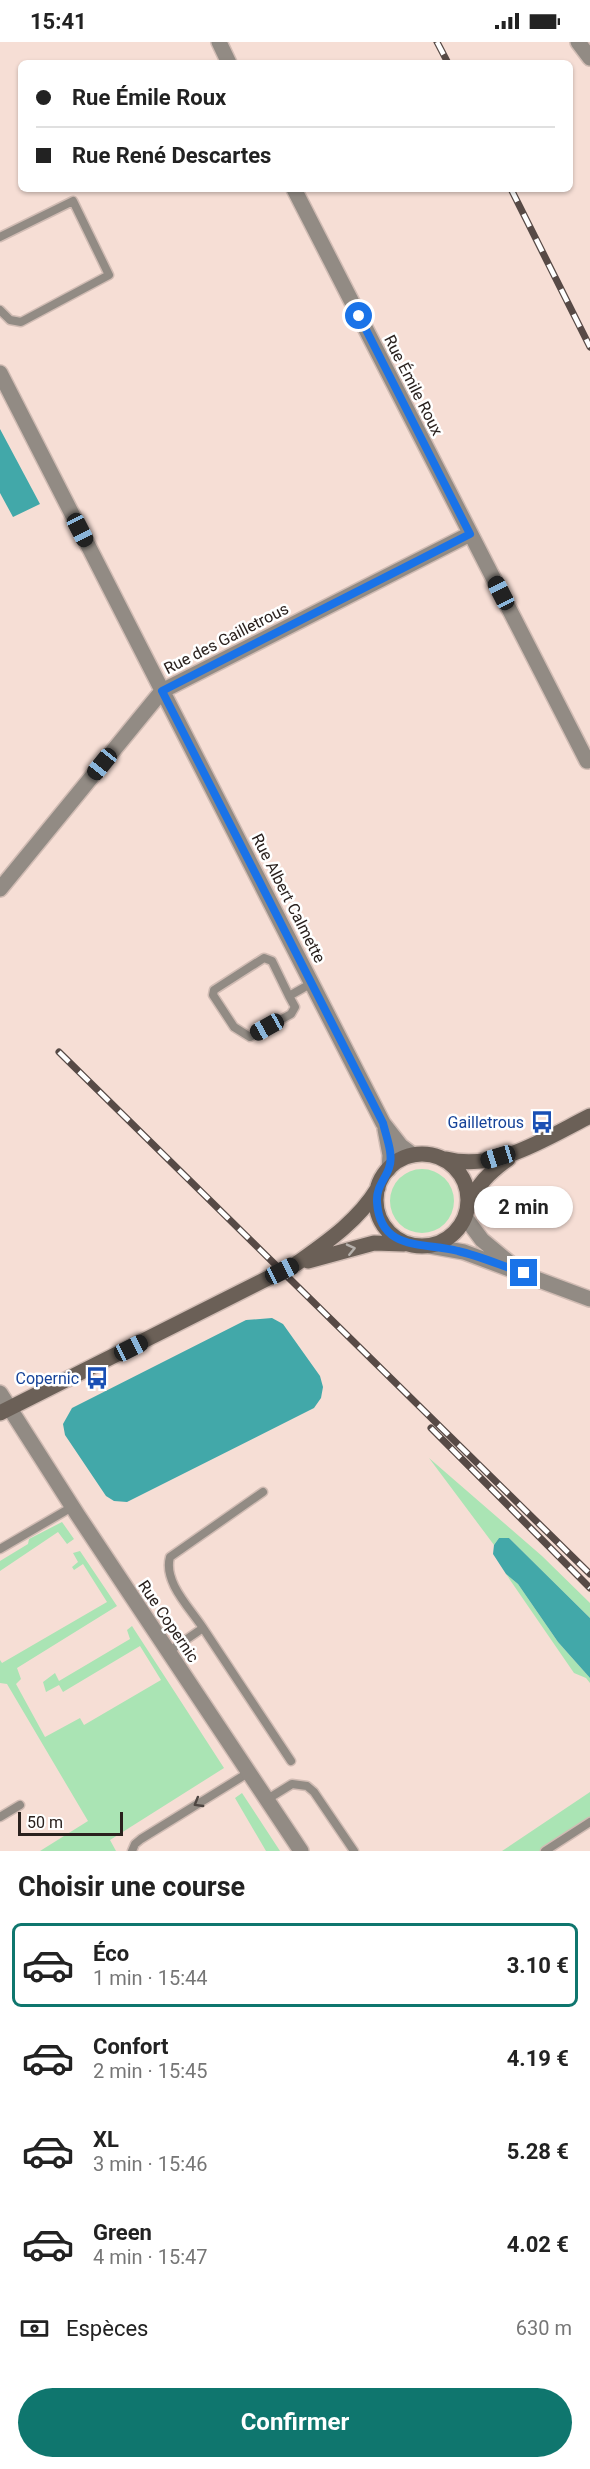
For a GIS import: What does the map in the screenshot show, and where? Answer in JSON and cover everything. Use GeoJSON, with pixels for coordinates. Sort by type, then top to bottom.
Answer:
{"type":"FeatureCollection","features":[{"type":"Feature","properties":{"kind":"street"},"geometry":{"type":"LineString","coordinates":[[219,42],[228,60]]}},
{"type":"Feature","properties":{"kind":"street"},"geometry":{"type":"LineString","coordinates":[[578,42],[590,58]]}},
{"type":"Feature","properties":{"kind":"street","name":"Rue Émile Roux"},"geometry":{"type":"LineString","coordinates":[[296,192],[587,761]]}},
{"type":"Feature","properties":{"kind":"street","name":"Rue Albert Calmette"},"geometry":{"type":"LineString","coordinates":[[0,373],[383,1123],[401,1146],[413,1155]]}},
{"type":"Feature","properties":{"kind":"street","name":"Rue des Gailletrous"},"geometry":{"type":"LineString","coordinates":[[0,889],[162,691],[470,534]]}},
{"type":"Feature","properties":{"kind":"street"},"geometry":{"type":"LineString","coordinates":[[4,1411],[296,1264],[329,1241],[358,1216],[389,1168],[401,1159],[427,1154],[463,1164],[479,1163],[517,1152],[590,1116]]}},
{"type":"Feature","properties":{"kind":"street","name":"Rue Albert Calmette"},"geometry":{"type":"LineString","coordinates":[[383,1123],[390,1155],[389,1168]]}},
{"type":"Feature","properties":{"kind":"street"},"geometry":{"type":"LineString","coordinates":[[430,1246],[452,1235],[466,1214],[474,1191],[486,1175],[517,1152]]}},
{"type":"Feature","properties":{"kind":"street"},"geometry":{"type":"LineString","coordinates":[[440,1158],[451,1164],[465,1184],[468,1196],[466,1214],[482,1240],[524,1273]]}},
{"type":"Feature","properties":{"kind":"street"},"geometry":{"type":"LineString","coordinates":[[378,1188],[376,1200],[379,1215],[386,1228],[397,1239],[407,1244]]}},
{"type":"Feature","properties":{"kind":"street"},"geometry":{"type":"LineString","coordinates":[[296,1264],[374,1243],[430,1246],[464,1252],[590,1299]]}},
{"type":"Feature","properties":{"kind":"street","name":"Rue Copernic"},"geometry":{"type":"LineString","coordinates":[[0,1394],[4,1411],[72,1507],[301,1851]]}},
{"type":"Feature","properties":{"kind":"lane"},"geometry":{"type":"LineString","coordinates":[[0,237],[74,201],[109,274],[21,322],[10,320],[0,310]]}},
{"type":"Feature","properties":{"kind":"lane"},"geometry":{"type":"LineString","coordinates":[[264,958],[272,961],[289,996],[295,1007],[291,1014],[250,1036],[234,1027],[213,995],[214,990],[264,958]]}},
{"type":"Feature","properties":{"kind":"lane"},"geometry":{"type":"LineString","coordinates":[[289,996],[312,983]]}},
{"type":"Feature","properties":{"kind":"lane"},"geometry":{"type":"LineString","coordinates":[[263,1492],[170,1557],[168,1572],[172,1582],[291,1761]]}},
{"type":"Feature","properties":{"kind":"lane"},"geometry":{"type":"LineString","coordinates":[[0,1549],[72,1507]]}},
{"type":"Feature","properties":{"kind":"lane"},"geometry":{"type":"LineString","coordinates":[[168,1652],[203,1628]]}},
{"type":"Feature","properties":{"kind":"lane"},"geometry":{"type":"LineString","coordinates":[[132,1851],[141,1839],[248,1773]]}},
{"type":"Feature","properties":{"kind":"lane"},"geometry":{"type":"LineString","coordinates":[[266,1800],[292,1784],[307,1786],[314,1792],[354,1851]]}},
{"type":"Feature","properties":{"kind":"lane"},"geometry":{"type":"LineString","coordinates":[[0,1817],[20,1805]]}},
{"type":"Feature","properties":{"kind":"lane"},"geometry":{"type":"LineString","coordinates":[[545,1851],[590,1822]]}},
{"type":"Feature","properties":{"kind":"green space"},"geometry":{"type":"Polygon","coordinates":[[[422,1169],[445,1178],[454,1201],[445,1224],[422,1233],[399,1224],[390,1201],[399,1178],[422,1169]]]}},
{"type":"Feature","properties":{"kind":"green space"},"geometry":{"type":"Polygon","coordinates":[[[429,1458],[542,1556],[590,1603],[590,1618],[509,1538],[499,1538],[494,1545],[429,1458]]]}},
{"type":"Feature","properties":{"kind":"green space"},"geometry":{"type":"Polygon","coordinates":[[[62,1522],[74,1539],[67,1544],[58,1532],[0,1571],[0,1561],[28,1544],[29,1539],[62,1522]]]}},
{"type":"Feature","properties":{"kind":"green space"},"geometry":{"type":"Polygon","coordinates":[[[80,1551],[117,1606],[17,1668],[21,1679],[16,1684],[45,1737],[80,1718],[84,1725],[161,1680],[140,1646],[63,1692],[59,1685],[46,1692],[43,1682],[55,1673],[59,1681],[130,1639],[127,1630],[132,1626],[224,1768],[110,1840],[116,1851],[40,1851],[88,1821],[7,1684],[0,1683],[0,1660],[2,1663],[107,1602],[83,1564],[74,1570],[72,1567],[78,1562],[73,1553],[80,1551]]]}},
{"type":"Feature","properties":{"kind":"green space"},"geometry":{"type":"Polygon","coordinates":[[[506,1574],[518,1584],[558,1642],[590,1678],[590,1683],[586,1678],[574,1673],[506,1574]]]}},
{"type":"Feature","properties":{"kind":"green space"},"geometry":{"type":"Polygon","coordinates":[[[590,1792],[590,1819],[540,1851],[502,1851],[590,1792]]]}},
{"type":"Feature","properties":{"kind":"green space"},"geometry":{"type":"Polygon","coordinates":[[[242,1793],[280,1851],[266,1851],[235,1798],[242,1793]]]}},
{"type":"Feature","properties":{"kind":"water"},"geometry":{"type":"Polygon","coordinates":[[[0,429],[40,504],[13,517],[0,493],[0,429]]]}},
{"type":"Feature","properties":{"kind":"water"},"geometry":{"type":"Polygon","coordinates":[[[272,1318],[283,1324],[320,1376],[323,1387],[321,1398],[314,1408],[127,1502],[114,1501],[106,1496],[65,1435],[63,1424],[72,1408],[246,1320],[272,1318]]]}},
{"type":"Feature","properties":{"kind":"water"},"geometry":{"type":"Polygon","coordinates":[[[499,1538],[509,1538],[590,1618],[590,1678],[558,1642],[518,1584],[506,1574],[493,1554],[494,1545],[499,1538]]]}},
{"type":"Feature","properties":{"kind":"railway"},"geometry":{"type":"LineString","coordinates":[[437,42],[446,60]]}},
{"type":"Feature","properties":{"kind":"railway"},"geometry":{"type":"LineString","coordinates":[[512,192],[590,347]]}},
{"type":"Feature","properties":{"kind":"railway"},"geometry":{"type":"LineString","coordinates":[[59,1052],[590,1574]]}},
{"type":"Feature","properties":{"kind":"railway"},"geometry":{"type":"LineString","coordinates":[[431,1428],[590,1588]]}},
{"type":"Feature","properties":{"kind":"place","name":"Gailletrous"},"geometry":{"type":"Point","coordinates":[542,1122]}},
{"type":"Feature","properties":{"kind":"place","name":"Copernic"},"geometry":{"type":"Point","coordinates":[97,1378]}},
{"type":"Feature","properties":{"kind":"route"},"geometry":{"type":"LineString","coordinates":[[359,316],[470,534],[162,691],[383,1123],[390,1155],[389,1168],[382,1178],[376,1200],[379,1215],[386,1228],[397,1239],[407,1244],[444,1247],[524,1273]]}}]}
